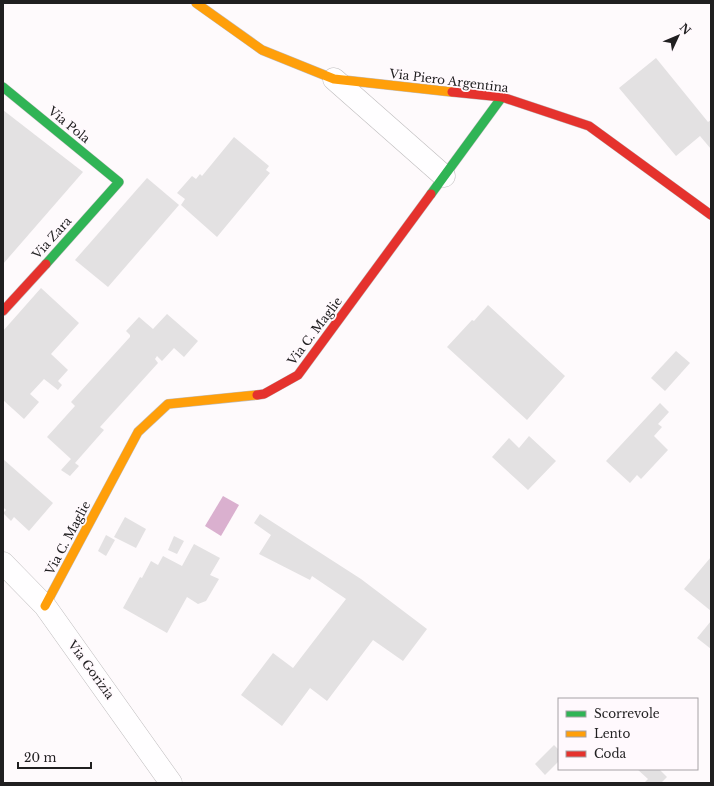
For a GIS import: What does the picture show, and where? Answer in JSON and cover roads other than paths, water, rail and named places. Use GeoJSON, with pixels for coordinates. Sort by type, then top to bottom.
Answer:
{"type":"FeatureCollection","features":[{"type":"Feature","properties":{"kind":"street","name":"Via Piero Argentina"},"geometry":{"type":"LineString","coordinates":[[196,3],[262,50],[334,79],[502,98],[589,126],[711,214]]}},
{"type":"Feature","properties":{"kind":"street"},"geometry":{"type":"LineString","coordinates":[[334,79],[444,176]]}},
{"type":"Feature","properties":{"kind":"street","name":"Via Pola"},"geometry":{"type":"LineString","coordinates":[[3,87],[119,182]]}},
{"type":"Feature","properties":{"kind":"street","name":"Via C. Maglie"},"geometry":{"type":"LineString","coordinates":[[45,606],[138,432],[168,404],[264,394],[298,375],[502,98]]}},
{"type":"Feature","properties":{"kind":"street","name":"Via Zara"},"geometry":{"type":"LineString","coordinates":[[3,311],[119,182]]}},
{"type":"Feature","properties":{"kind":"street","name":"Via Gorizia"},"geometry":{"type":"LineString","coordinates":[[3,563],[45,606],[171,783]]}}]}
